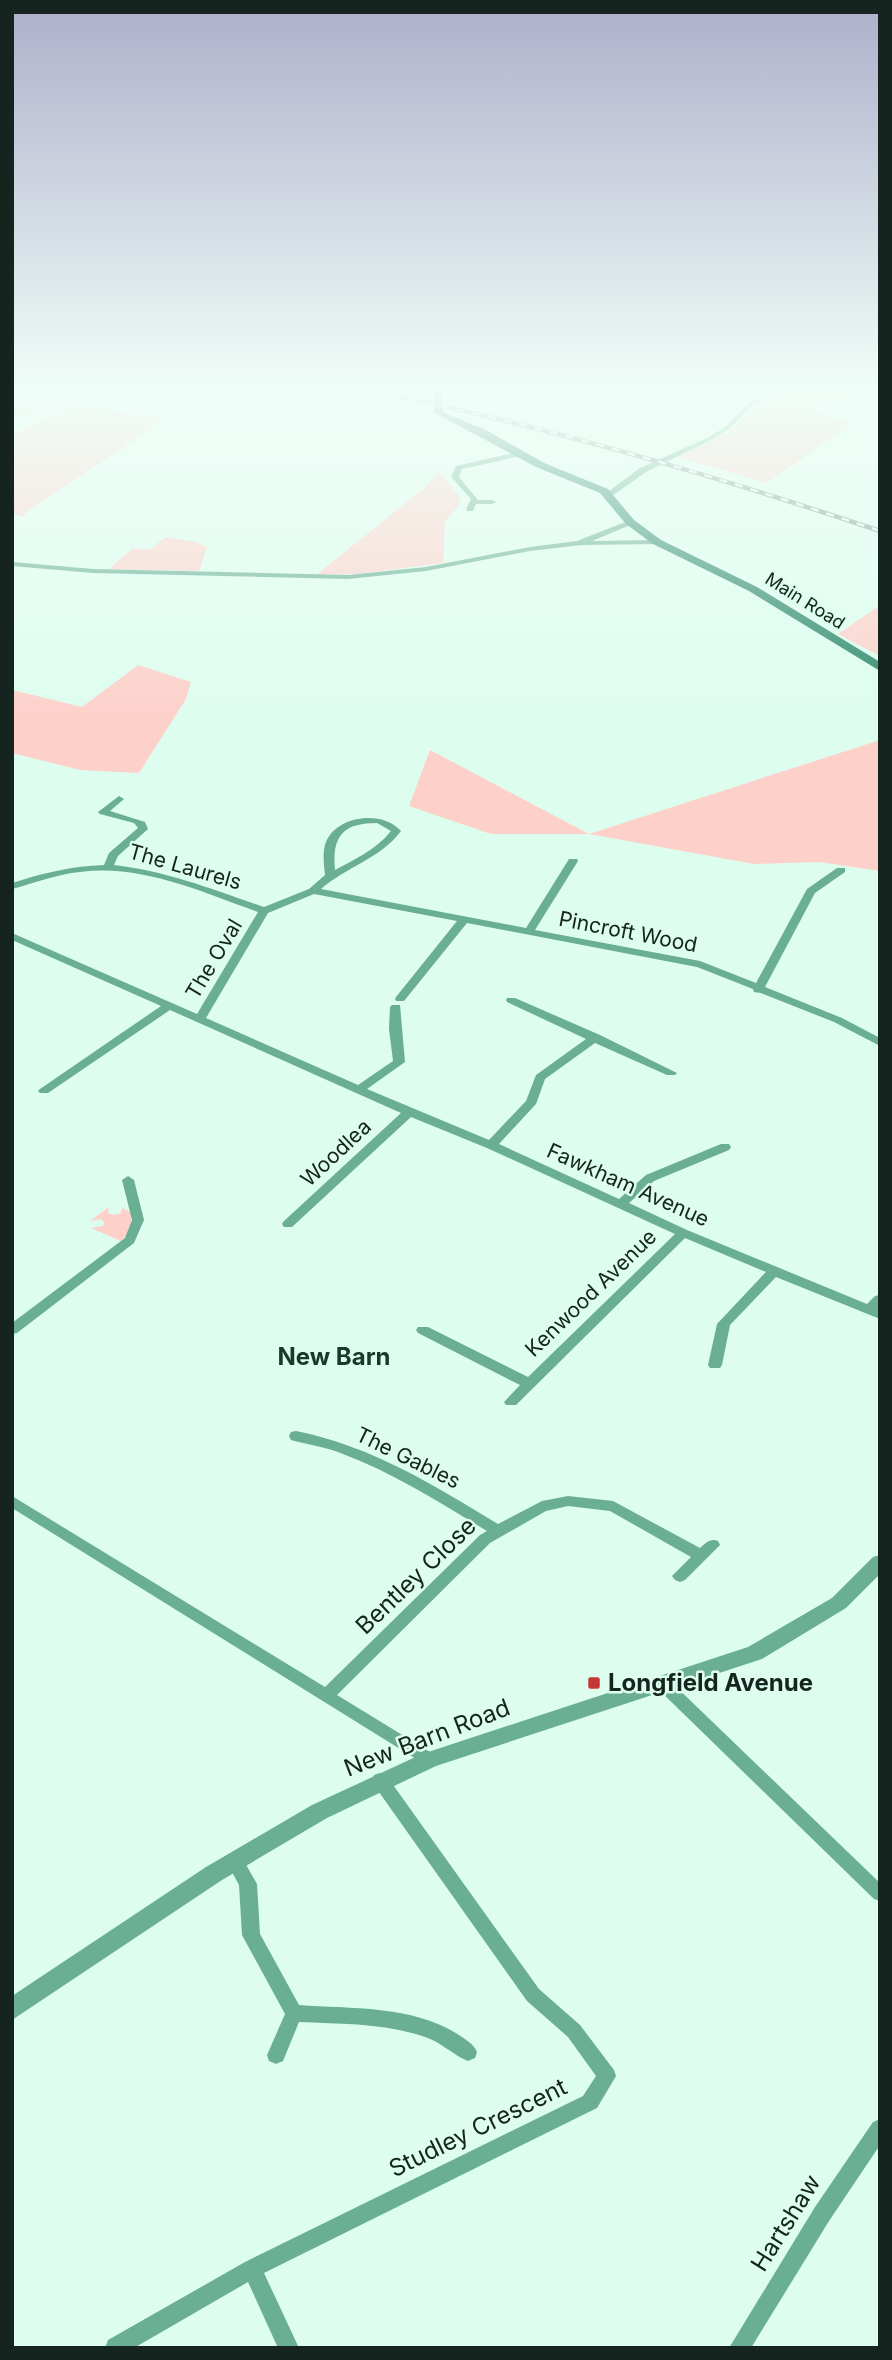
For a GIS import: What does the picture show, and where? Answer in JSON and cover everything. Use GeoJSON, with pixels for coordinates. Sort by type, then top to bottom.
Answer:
{"type":"FeatureCollection","features":[{"type":"Feature","properties":{"kind":"main road","name":"Main Road"},"geometry":{"type":"LineString","coordinates":[[613,499],[630,522],[657,542],[753,589],[880,667]]}},
{"type":"Feature","properties":{"kind":"street"},"geometry":{"type":"LineString","coordinates":[[473,499],[472,505],[492,502]]}},
{"type":"Feature","properties":{"kind":"street"},"geometry":{"type":"LineString","coordinates":[[579,543],[630,522]]}},
{"type":"Feature","properties":{"kind":"street"},"geometry":{"type":"LineString","coordinates":[[12,564],[93,571],[348,577],[426,569],[530,549],[579,543],[657,542]]}},
{"type":"Feature","properties":{"kind":"street"},"geometry":{"type":"LineString","coordinates":[[109,866],[113,855],[141,832],[143,826],[137,821],[99,815],[119,799]]}},
{"type":"Feature","properties":{"kind":"street","name":"The Oval"},"geometry":{"type":"LineString","coordinates":[[200,1019],[264,911],[313,891],[330,876],[376,852],[396,831],[389,824],[378,820],[355,823],[338,832],[330,843],[330,876]]}},
{"type":"Feature","properties":{"kind":"street","name":"Pincroft Wood"},"geometry":{"type":"LineString","coordinates":[[528,933],[573,860]]}},
{"type":"Feature","properties":{"kind":"street","name":"The Laurels"},"geometry":{"type":"LineString","coordinates":[[12,886],[62,871],[109,866],[150,872],[264,911]]}},
{"type":"Feature","properties":{"kind":"street"},"geometry":{"type":"LineString","coordinates":[[758,990],[811,891],[841,870]]}},
{"type":"Feature","properties":{"kind":"street","name":"Pincroft Wood"},"geometry":{"type":"LineString","coordinates":[[313,891],[528,933],[678,958],[700,964],[758,990],[838,1020],[880,1043]]}},
{"type":"Feature","properties":{"kind":"street"},"geometry":{"type":"LineString","coordinates":[[360,1089],[398,1062],[395,1029],[398,1003],[463,921]]}},
{"type":"Feature","properties":{"kind":"street","name":"Fawkham Avenue"},"geometry":{"type":"LineString","coordinates":[[12,936],[409,1112],[491,1145],[683,1233],[874,1312]]}},
{"type":"Feature","properties":{"kind":"street"},"geometry":{"type":"LineString","coordinates":[[511,1000],[671,1073]]}},
{"type":"Feature","properties":{"kind":"street"},"geometry":{"type":"LineString","coordinates":[[44,1091],[170,1005]]}},
{"type":"Feature","properties":{"kind":"street"},"geometry":{"type":"LineString","coordinates":[[491,1145],[532,1101],[540,1077],[596,1037]]}},
{"type":"Feature","properties":{"kind":"street","name":"Woodlea"},"geometry":{"type":"LineString","coordinates":[[288,1224],[409,1112]]}},
{"type":"Feature","properties":{"kind":"street"},"geometry":{"type":"LineString","coordinates":[[622,1203],[650,1178],[724,1147]]}},
{"type":"Feature","properties":{"kind":"street"},"geometry":{"type":"LineString","coordinates":[[12,1330],[130,1240],[137,1226],[138,1213],[128,1180]]}},
{"type":"Feature","properties":{"kind":"street","name":"Kenwood Avenue"},"geometry":{"type":"LineString","coordinates":[[511,1402],[683,1233]]}},
{"type":"Feature","properties":{"kind":"street"},"geometry":{"type":"LineString","coordinates":[[715,1365],[724,1324],[774,1270]]}},
{"type":"Feature","properties":{"kind":"street"},"geometry":{"type":"LineString","coordinates":[[874,1312],[880,1299]]}},
{"type":"Feature","properties":{"kind":"street","name":"Kenwood Avenue"},"geometry":{"type":"LineString","coordinates":[[423,1331],[528,1383]]}},
{"type":"Feature","properties":{"kind":"street","name":"The Gables"},"geometry":{"type":"LineString","coordinates":[[296,1436],[321,1440],[412,1480],[496,1530]]}},
{"type":"Feature","properties":{"kind":"street"},"geometry":{"type":"LineString","coordinates":[[12,1501],[429,1760]]}},
{"type":"Feature","properties":{"kind":"street","name":"Bentley Close"},"geometry":{"type":"LineString","coordinates":[[327,1695],[496,1530],[550,1503],[591,1502],[617,1508],[701,1556]]}},
{"type":"Feature","properties":{"kind":"street"},"geometry":{"type":"LineString","coordinates":[[680,1576],[713,1545]]}},
{"type":"Feature","properties":{"kind":"street","name":"New Barn Road"},"geometry":{"type":"LineString","coordinates":[[12,2009],[296,1823],[380,1780],[429,1760],[755,1653],[839,1603],[880,1562]]}},
{"type":"Feature","properties":{"kind":"street"},"geometry":{"type":"LineString","coordinates":[[662,1683],[880,1894]]}},
{"type":"Feature","properties":{"kind":"street","name":"Studley Crescent"},"geometry":{"type":"LineString","coordinates":[[115,2347],[252,2269],[590,2102],[607,2076],[574,2031],[533,1995],[380,1780]]}},
{"type":"Feature","properties":{"kind":"street"},"geometry":{"type":"LineString","coordinates":[[235,1861],[248,1884],[251,1935],[294,2012]]}},
{"type":"Feature","properties":{"kind":"street"},"geometry":{"type":"LineString","coordinates":[[294,2012],[423,2026],[452,2038],[468,2052]]}},
{"type":"Feature","properties":{"kind":"street"},"geometry":{"type":"LineString","coordinates":[[276,2055],[294,2012]]}},
{"type":"Feature","properties":{"kind":"street","name":"Hartshaw"},"geometry":{"type":"LineString","coordinates":[[739,2348],[822,2214],[880,2128]]}},
{"type":"Feature","properties":{"kind":"street"},"geometry":{"type":"LineString","coordinates":[[252,2269],[289,2348]]}},
{"type":"Feature","properties":{"kind":"shaded area"},"geometry":{"type":"Polygon","coordinates":[[[12,499],[46,499],[25,513],[24,517],[12,514],[12,499]]]}},
{"type":"Feature","properties":{"kind":"shaded area"},"geometry":{"type":"Polygon","coordinates":[[[410,499],[461,499],[458,507],[445,521],[443,563],[357,574],[316,575],[410,499]]]}},
{"type":"Feature","properties":{"kind":"shaded area"},"geometry":{"type":"Polygon","coordinates":[[[165,537],[196,542],[207,547],[199,571],[109,569],[133,548],[150,550],[165,537]]]}},
{"type":"Feature","properties":{"kind":"shaded area"},"geometry":{"type":"Polygon","coordinates":[[[880,605],[880,656],[838,634],[880,605]]]}},
{"type":"Feature","properties":{"kind":"shaded area"},"geometry":{"type":"Polygon","coordinates":[[[138,665],[191,682],[186,699],[139,773],[80,770],[12,753],[12,690],[82,707],[138,665]]]}},
{"type":"Feature","properties":{"kind":"shaded area"},"geometry":{"type":"Polygon","coordinates":[[[880,740],[880,871],[819,862],[754,864],[589,834],[880,740]]]}},
{"type":"Feature","properties":{"kind":"shaded area"},"geometry":{"type":"Polygon","coordinates":[[[430,750],[589,834],[491,834],[409,806],[430,750]]]}},
{"type":"Feature","properties":{"kind":"shaded area"},"geometry":{"type":"Polygon","coordinates":[[[109,1207],[108,1213],[114,1215],[121,1213],[122,1208],[131,1212],[130,1228],[121,1241],[91,1228],[103,1226],[101,1219],[90,1221],[109,1207]]]}},
{"type":"Feature","properties":{"kind":"railway"},"geometry":{"type":"LineString","coordinates":[[781,499],[880,531]]}},
{"type":"Feature","properties":{"kind":"place","name":"Longfield Avenue"},"geometry":{"type":"Point","coordinates":[594,1683]}},
{"type":"Feature","properties":{"kind":"district","name":"New Barn"},"geometry":{"type":"Point","coordinates":[334,1357]}}]}
